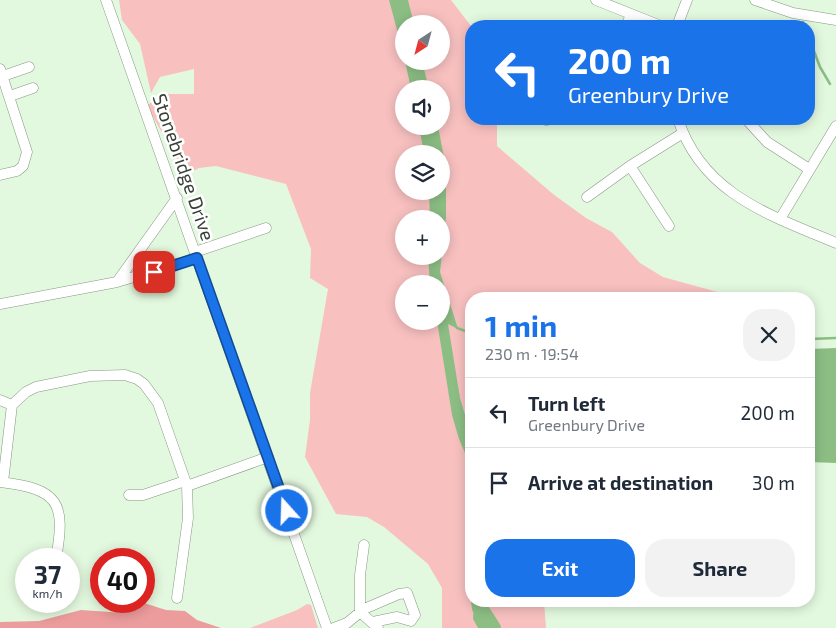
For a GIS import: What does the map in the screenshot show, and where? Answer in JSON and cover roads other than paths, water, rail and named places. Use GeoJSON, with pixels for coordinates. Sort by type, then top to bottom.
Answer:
{"type":"FeatureCollection","features":[{"type":"Feature","properties":{"kind":"street","name":"Stonebridge Drive"},"geometry":{"type":"LineString","coordinates":[[106,0],[327,628]]}},
{"type":"Feature","properties":{"kind":"street"},"geometry":{"type":"LineString","coordinates":[[596,0],[646,20]]}},
{"type":"Feature","properties":{"kind":"street"},"geometry":{"type":"LineString","coordinates":[[679,20],[687,0]]}},
{"type":"Feature","properties":{"kind":"street"},"geometry":{"type":"LineString","coordinates":[[755,0],[793,13],[836,20]]}},
{"type":"Feature","properties":{"kind":"street"},"geometry":{"type":"LineString","coordinates":[[629,20],[632,14]]}},
{"type":"Feature","properties":{"kind":"street"},"geometry":{"type":"LineString","coordinates":[[0,175],[17,171],[23,166],[27,152],[1,73],[29,67]]}},
{"type":"Feature","properties":{"kind":"street"},"geometry":{"type":"LineString","coordinates":[[10,96],[33,88]]}},
{"type":"Feature","properties":{"kind":"street"},"geometry":{"type":"LineString","coordinates":[[680,125],[702,164],[726,189],[740,200],[836,244]]}},
{"type":"Feature","properties":{"kind":"street"},"geometry":{"type":"LineString","coordinates":[[751,125],[767,142],[809,169]]}},
{"type":"Feature","properties":{"kind":"street"},"geometry":{"type":"LineString","coordinates":[[780,219],[836,126]]}},
{"type":"Feature","properties":{"kind":"street"},"geometry":{"type":"LineString","coordinates":[[587,197],[630,166],[683,133]]}},
{"type":"Feature","properties":{"kind":"street"},"geometry":{"type":"LineString","coordinates":[[630,166],[669,226]]}},
{"type":"Feature","properties":{"kind":"street"},"geometry":{"type":"LineString","coordinates":[[116,282],[177,198]]}},
{"type":"Feature","properties":{"kind":"street"},"geometry":{"type":"LineString","coordinates":[[0,304],[116,282],[154,272],[266,228]]}},
{"type":"Feature","properties":{"kind":"street"},"geometry":{"type":"LineString","coordinates":[[58,548],[62,520],[56,505],[40,490],[1,482],[12,405],[26,392],[64,380],[110,374],[125,375],[137,379],[144,384],[158,403],[186,483],[188,518],[177,598]]}},
{"type":"Feature","properties":{"kind":"street"},"geometry":{"type":"LineString","coordinates":[[0,400],[12,405]]}},
{"type":"Feature","properties":{"kind":"street"},"geometry":{"type":"LineString","coordinates":[[129,495],[148,494],[268,457]]}},
{"type":"Feature","properties":{"kind":"street"},"geometry":{"type":"LineString","coordinates":[[360,612],[360,575],[364,544]]}},
{"type":"Feature","properties":{"kind":"street"},"geometry":{"type":"LineString","coordinates":[[334,628],[348,623],[360,612],[399,594],[407,594],[415,615],[411,621],[397,617],[376,625],[360,612]]}},
{"type":"Feature","properties":{"kind":"waterway"},"geometry":{"type":"LineString","coordinates":[[815,54],[830,84]]}},
{"type":"Feature","properties":{"kind":"waterway"},"geometry":{"type":"LineString","coordinates":[[455,325],[457,328],[465,331]]}},
{"type":"Feature","properties":{"kind":"waterway"},"geometry":{"type":"LineString","coordinates":[[815,339],[836,338]]}},
{"type":"Feature","properties":{"kind":"waterway"},"geometry":{"type":"LineString","coordinates":[[480,607],[493,628]]}}]}
